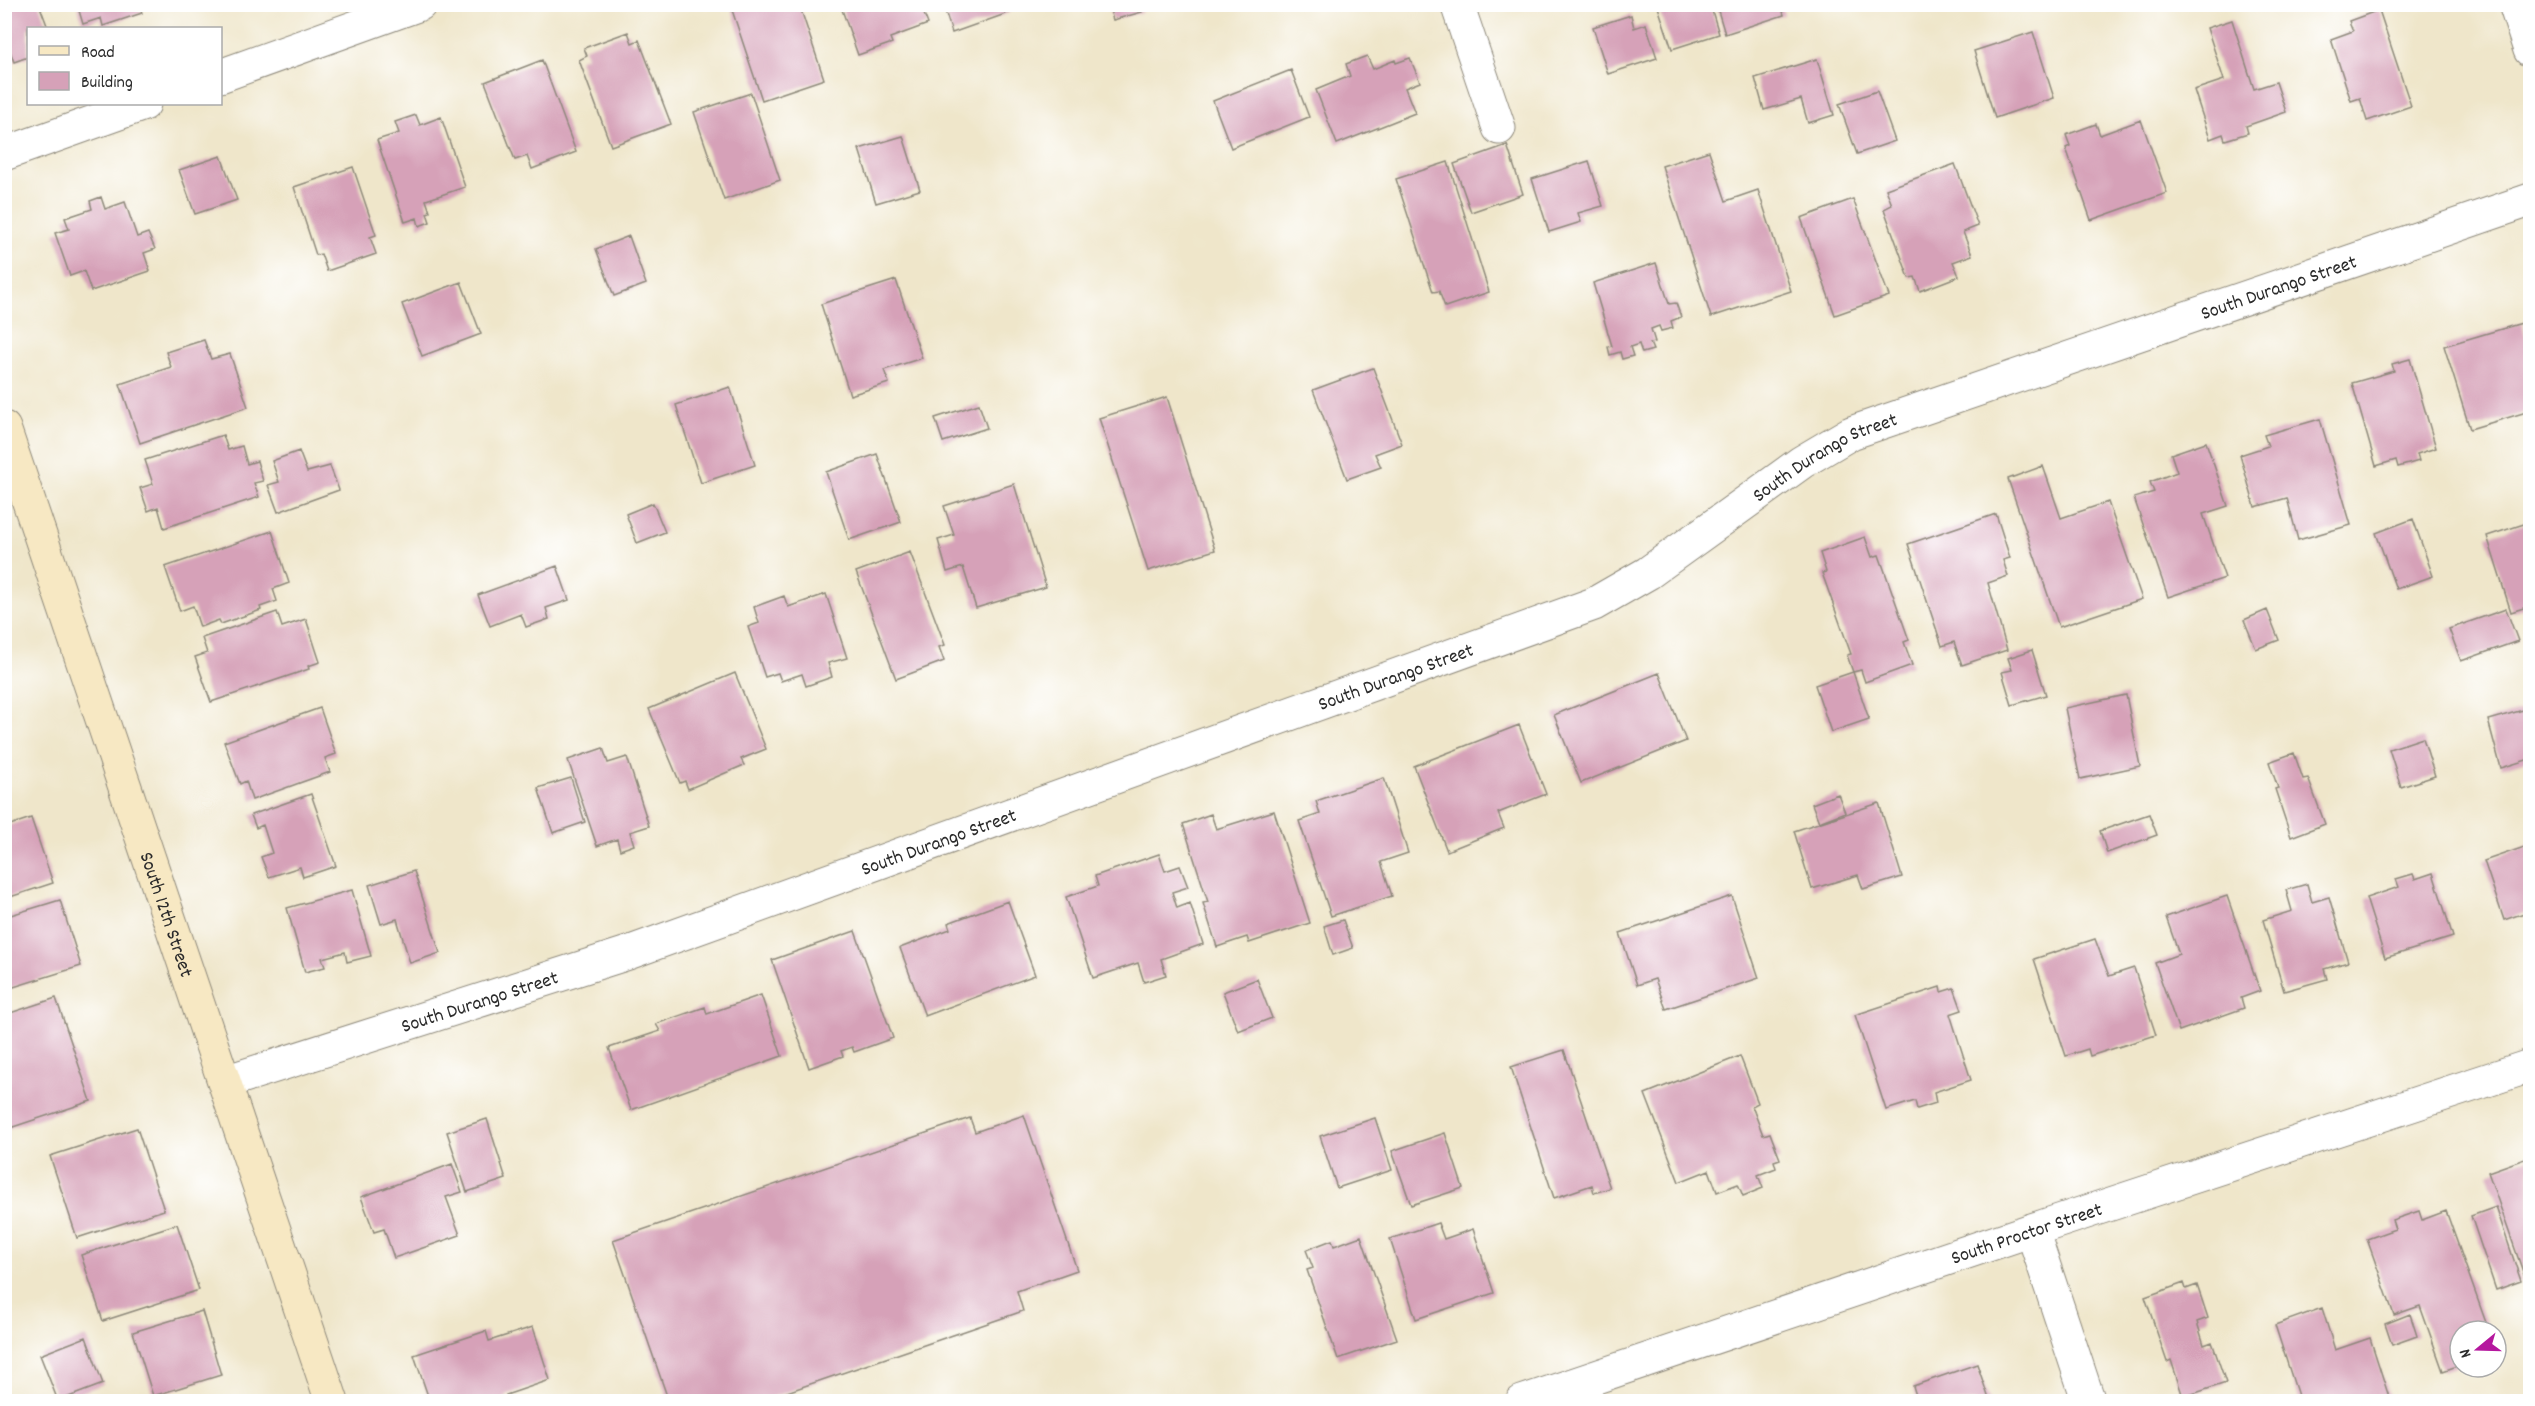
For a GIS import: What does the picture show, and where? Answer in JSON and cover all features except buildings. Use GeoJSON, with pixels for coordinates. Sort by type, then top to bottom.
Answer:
{"type":"FeatureCollection","features":[{"type":"Feature","properties":{"kind":"main road","name":"South 12th Street"},"geometry":{"type":"LineString","coordinates":[[4,428],[13,484],[225,1082],[332,1401]]}},
{"type":"Feature","properties":{"kind":"street"},"geometry":{"type":"LineString","coordinates":[[222,75],[420,4]]}},
{"type":"Feature","properties":{"kind":"street"},"geometry":{"type":"LineString","coordinates":[[1457,4],[1499,128]]}},
{"type":"Feature","properties":{"kind":"street"},"geometry":{"type":"LineString","coordinates":[[2515,4],[2530,50]]}},
{"type":"Feature","properties":{"kind":"street"},"geometry":{"type":"LineString","coordinates":[[4,154],[141,105]]}},
{"type":"Feature","properties":{"kind":"street","name":"South Durango Street"},"geometry":{"type":"LineString","coordinates":[[225,1082],[628,953],[1594,604],[1648,573],[1802,462],[1851,433],[2530,200]]}},
{"type":"Feature","properties":{"kind":"street","name":"South Proctor Street"},"geometry":{"type":"LineString","coordinates":[[1522,1401],[2530,1066]]}},
{"type":"Feature","properties":{"kind":"street"},"geometry":{"type":"LineString","coordinates":[[2032,1230],[2089,1401]]}}]}
